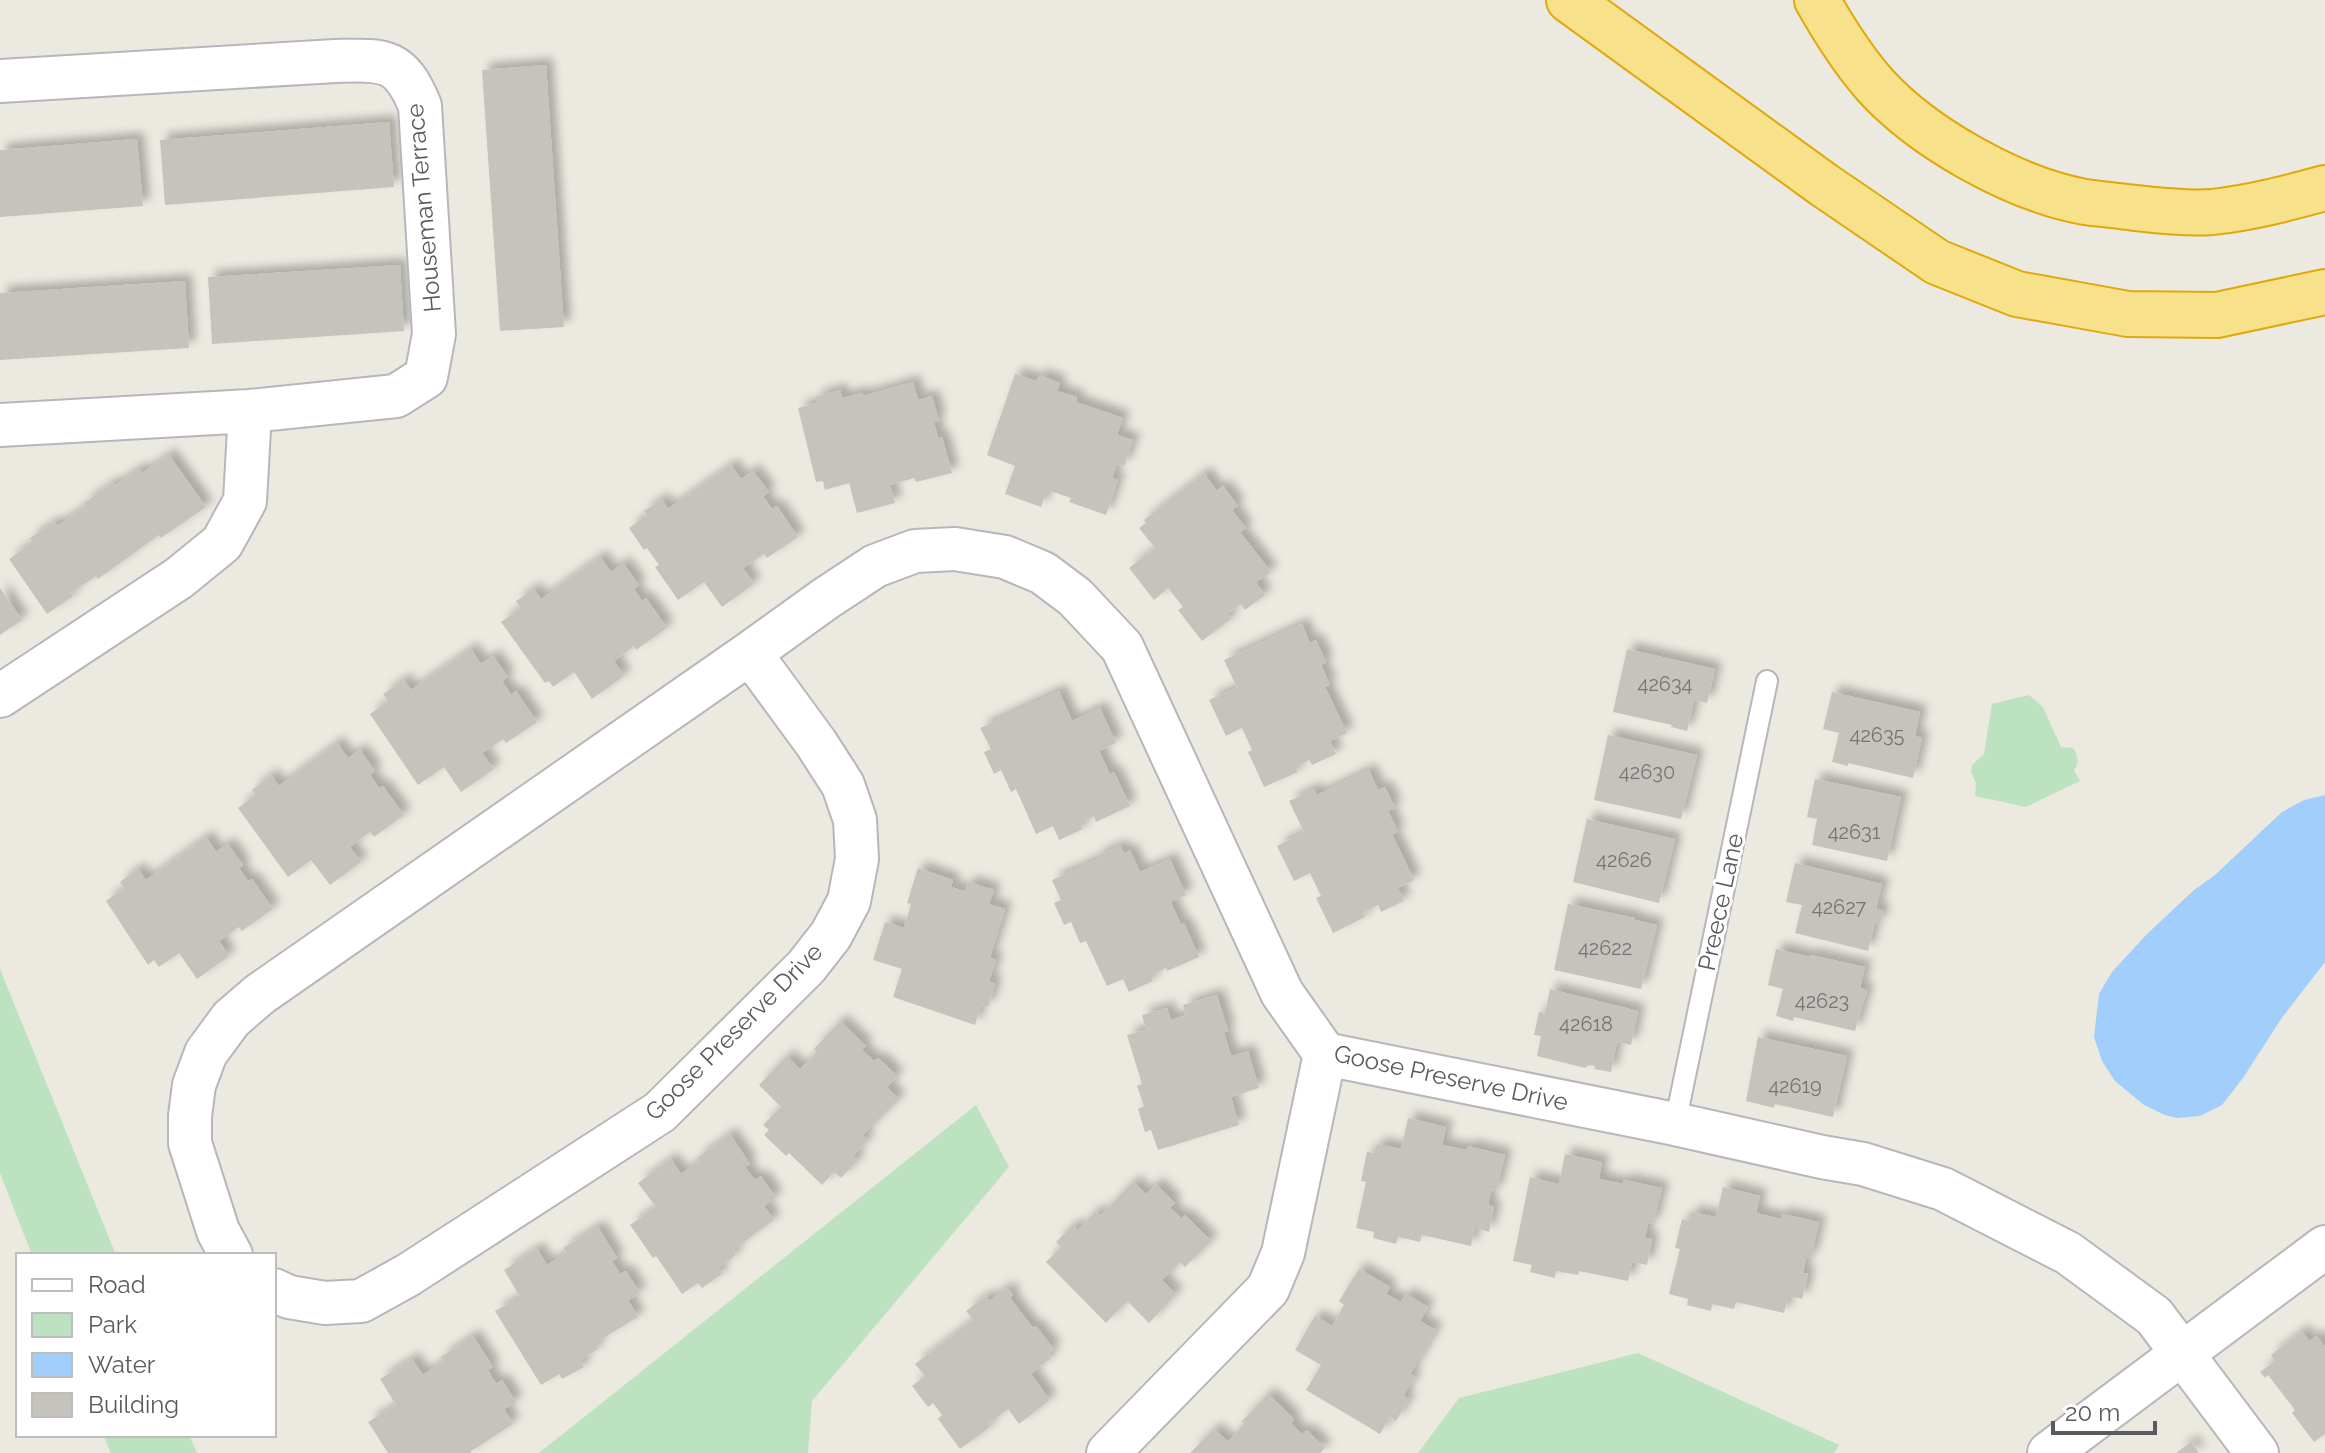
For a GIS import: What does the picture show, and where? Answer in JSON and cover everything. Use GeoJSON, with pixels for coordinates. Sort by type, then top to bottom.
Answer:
{"type":"FeatureCollection","features":[{"type":"Feature","properties":{"kind":"highway"},"geometry":{"type":"LineString","coordinates":[[1569,0],[1824,185],[1937,262],[2017,294],[2128,314],[2217,315],[2325,292]]}},
{"type":"Feature","properties":{"kind":"highway"},"geometry":{"type":"LineString","coordinates":[[1817,0],[1839,40],[1888,96],[1946,143],[2025,184],[2083,201],[2142,209],[2210,212],[2268,204],[2325,188]]}},
{"type":"Feature","properties":{"kind":"street","name":"Houseman Terrace"},"geometry":{"type":"LineString","coordinates":[[0,81],[364,60],[383,62],[397,69],[406,77],[420,106],[434,334],[426,377],[396,396],[250,411],[0,425]]}},
{"type":"Feature","properties":{"kind":"street"},"geometry":{"type":"LineString","coordinates":[[0,696],[179,578],[222,543],[245,501],[250,411]]}},
{"type":"Feature","properties":{"kind":"street","name":"Goose Preserve Drive"},"geometry":{"type":"LineString","coordinates":[[230,1253],[218,1231],[190,1143],[190,1116],[194,1085],[206,1053],[231,1019],[260,994],[875,566],[915,551],[955,549],[1005,557],[1043,573],[1075,597],[1122,647],[1282,993],[1325,1054],[1863,1164],[1943,1189],[2068,1253],[2154,1316],[2257,1453]]}},
{"type":"Feature","properties":{"kind":"street","name":"Goose Preserve Drive"},"geometry":{"type":"LineString","coordinates":[[276,1291],[289,1297],[325,1303],[361,1301],[408,1275],[660,1112],[806,967],[831,935],[849,901],[857,859],[855,820],[843,785],[750,653]]}},
{"type":"Feature","properties":{"kind":"street"},"geometry":{"type":"LineString","coordinates":[[1108,1453],[1268,1289],[1283,1253],[1325,1054]]}},
{"type":"Feature","properties":{"kind":"street"},"geometry":{"type":"LineString","coordinates":[[2049,1453],[2325,1247]]}},
{"type":"Feature","properties":{"kind":"lane","name":"Preece Lane"},"geometry":{"type":"LineString","coordinates":[[1675,1124],[1767,681]]}},
{"type":"Feature","properties":{"kind":"green space"},"geometry":{"type":"Polygon","coordinates":[[[2029,695],[2043,707],[2061,747],[2073,748],[2078,759],[2074,770],[2080,781],[2026,807],[1975,796],[1972,765],[1984,754],[1992,704],[2029,695]]]}},
{"type":"Feature","properties":{"kind":"green space"},"geometry":{"type":"Polygon","coordinates":[[[0,969],[115,1253],[31,1253],[0,1173],[0,969]]]}},
{"type":"Feature","properties":{"kind":"green space"},"geometry":{"type":"Polygon","coordinates":[[[976,1105],[1009,1167],[812,1401],[808,1453],[539,1453],[976,1105]]]}},
{"type":"Feature","properties":{"kind":"green space"},"geometry":{"type":"Polygon","coordinates":[[[1638,1353],[1839,1445],[1834,1453],[1418,1453],[1459,1398],[1638,1353]]]}},
{"type":"Feature","properties":{"kind":"green space"},"geometry":{"type":"Polygon","coordinates":[[[104,1437],[190,1437],[197,1453],[111,1453],[104,1437]]]}},
{"type":"Feature","properties":{"kind":"water"},"geometry":{"type":"Polygon","coordinates":[[[2325,795],[2325,962],[2222,1105],[2200,1116],[2177,1118],[2144,1105],[2115,1081],[2102,1061],[2094,1037],[2099,994],[2112,972],[2147,934],[2282,812],[2304,800],[2325,795]]]}},
{"type":"Feature","properties":{"kind":"building"},"geometry":{"type":"Polygon","coordinates":[[[546,65],[564,327],[500,331],[482,70],[546,65]]]}},
{"type":"Feature","properties":{"kind":"building"},"geometry":{"type":"Polygon","coordinates":[[[389,122],[394,187],[165,205],[160,140],[389,122]]]}},
{"type":"Feature","properties":{"kind":"building"},"geometry":{"type":"Polygon","coordinates":[[[137,139],[143,206],[0,217],[0,150],[137,139]]]}},
{"type":"Feature","properties":{"kind":"building"},"geometry":{"type":"Polygon","coordinates":[[[400,265],[404,331],[212,344],[208,277],[400,265]]]}},
{"type":"Feature","properties":{"kind":"building"},"geometry":{"type":"Polygon","coordinates":[[[185,281],[189,348],[0,360],[0,293],[185,281]]]}},
{"type":"Feature","properties":{"kind":"building"},"geometry":{"type":"Polygon","coordinates":[[[1015,374],[1037,381],[1039,375],[1060,383],[1057,391],[1077,397],[1076,402],[1123,418],[1117,435],[1133,440],[1124,466],[1117,464],[1112,478],[1118,480],[1106,515],[1069,502],[1071,498],[1047,490],[1041,507],[1005,494],[1015,466],[987,455],[1015,374]]]}},
{"type":"Feature","properties":{"kind":"building"},"geometry":{"type":"Polygon","coordinates":[[[913,382],[918,400],[932,396],[939,421],[934,422],[938,438],[942,437],[952,473],[890,485],[895,503],[857,513],[849,483],[825,490],[823,481],[816,482],[798,408],[817,403],[815,397],[840,390],[842,398],[862,393],[863,396],[913,382]]]}},
{"type":"Feature","properties":{"kind":"building"},"geometry":{"type":"Polygon","coordinates":[[[169,455],[206,507],[161,538],[159,535],[98,579],[96,576],[47,614],[9,559],[33,542],[30,538],[55,522],[57,526],[113,483],[114,486],[139,469],[142,473],[169,455]]]}},
{"type":"Feature","properties":{"kind":"building"},"geometry":{"type":"Polygon","coordinates":[[[731,465],[741,479],[753,471],[769,492],[763,496],[772,509],[777,506],[798,537],[767,558],[764,554],[743,568],[754,584],[722,607],[704,582],[678,600],[655,567],[659,565],[629,528],[647,515],[644,511],[662,499],[668,509],[731,465]]]}},
{"type":"Feature","properties":{"kind":"building"},"geometry":{"type":"Polygon","coordinates":[[[1204,473],[1217,491],[1223,486],[1238,506],[1232,510],[1246,528],[1240,532],[1271,572],[1256,582],[1265,595],[1245,610],[1241,604],[1227,614],[1231,619],[1202,641],[1178,610],[1183,607],[1168,588],[1154,600],[1129,568],[1155,548],[1139,528],[1146,523],[1144,520],[1204,473]]]}},
{"type":"Feature","properties":{"kind":"building"},"geometry":{"type":"Polygon","coordinates":[[[600,557],[611,572],[623,563],[639,585],[634,589],[642,601],[646,598],[667,628],[614,661],[624,676],[592,699],[574,672],[553,687],[549,681],[545,683],[501,622],[521,608],[516,601],[534,589],[541,599],[600,557]]]}},
{"type":"Feature","properties":{"kind":"building"},"geometry":{"type":"Polygon","coordinates":[[[0,588],[22,620],[0,635],[0,588]]]}},
{"type":"Feature","properties":{"kind":"building"},"geometry":{"type":"Polygon","coordinates":[[[1302,624],[1310,643],[1316,640],[1326,662],[1321,665],[1330,685],[1325,687],[1347,733],[1330,741],[1336,754],[1312,765],[1309,760],[1295,767],[1298,772],[1264,787],[1248,752],[1252,750],[1242,728],[1226,736],[1209,700],[1237,688],[1224,660],[1302,624]]]}},
{"type":"Feature","properties":{"kind":"building"},"geometry":{"type":"Polygon","coordinates":[[[471,649],[481,664],[493,656],[508,677],[502,681],[511,695],[516,691],[537,722],[506,743],[503,739],[482,753],[494,769],[461,792],[444,767],[418,785],[370,714],[388,701],[383,694],[404,680],[411,690],[471,649]]]}},
{"type":"Feature","properties":{"kind":"building"},"geometry":{"type":"Polygon","coordinates":[[[1627,649],[1715,669],[1707,703],[1694,700],[1687,731],[1613,712],[1627,649]]]}},
{"type":"Feature","properties":{"kind":"building"},"geometry":{"type":"Polygon","coordinates":[[[1059,691],[1072,721],[1100,708],[1116,743],[1099,751],[1110,774],[1114,772],[1130,806],[1096,822],[1094,816],[1080,823],[1083,829],[1059,840],[1053,826],[1036,834],[1016,789],[1011,792],[1001,770],[994,774],[984,752],[991,749],[980,728],[1059,691]]]}},
{"type":"Feature","properties":{"kind":"building"},"geometry":{"type":"Polygon","coordinates":[[[1832,692],[1920,712],[1915,736],[1922,738],[1913,778],[1832,762],[1839,733],[1823,729],[1832,692]]]}},
{"type":"Feature","properties":{"kind":"building"},"geometry":{"type":"Polygon","coordinates":[[[1608,735],[1697,755],[1681,819],[1594,800],[1608,735]]]}},
{"type":"Feature","properties":{"kind":"building"},"geometry":{"type":"Polygon","coordinates":[[[337,743],[348,758],[360,750],[375,771],[370,775],[379,788],[383,786],[404,815],[374,837],[370,832],[350,847],[361,862],[330,885],[311,860],[288,877],[238,808],[255,795],[252,790],[271,775],[279,786],[337,743]]]}},
{"type":"Feature","properties":{"kind":"building"},"geometry":{"type":"Polygon","coordinates":[[[1369,770],[1378,790],[1385,787],[1395,808],[1388,811],[1398,832],[1392,834],[1414,880],[1398,888],[1404,901],[1381,912],[1378,905],[1363,913],[1365,917],[1333,933],[1316,898],[1321,896],[1310,873],[1294,881],[1277,846],[1304,832],[1289,801],[1314,789],[1317,795],[1369,770]]]}},
{"type":"Feature","properties":{"kind":"building"},"geometry":{"type":"Polygon","coordinates":[[[1815,779],[1901,797],[1887,861],[1812,845],[1817,819],[1807,817],[1815,779]]]}},
{"type":"Feature","properties":{"kind":"building"},"geometry":{"type":"Polygon","coordinates":[[[1587,819],[1675,839],[1659,903],[1573,882],[1587,819]]]}},
{"type":"Feature","properties":{"kind":"building"},"geometry":{"type":"Polygon","coordinates":[[[206,837],[216,852],[228,844],[243,865],[239,868],[248,881],[252,879],[273,909],[242,931],[239,927],[219,941],[229,956],[197,979],[179,953],[159,967],[154,960],[148,965],[106,901],[124,888],[120,882],[138,869],[146,880],[206,837]]]}},
{"type":"Feature","properties":{"kind":"building"},"geometry":{"type":"Polygon","coordinates":[[[1120,846],[1124,853],[1130,850],[1140,872],[1170,859],[1186,895],[1171,902],[1199,957],[1151,975],[1153,981],[1129,992],[1123,979],[1107,986],[1086,941],[1080,943],[1071,922],[1064,925],[1054,903],[1061,900],[1052,880],[1120,846]]]}},
{"type":"Feature","properties":{"kind":"building"},"geometry":{"type":"Polygon","coordinates":[[[1795,863],[1882,884],[1876,909],[1883,911],[1880,923],[1875,922],[1868,951],[1795,933],[1802,905],[1786,902],[1795,863]]]}},
{"type":"Feature","properties":{"kind":"building"},"geometry":{"type":"Polygon","coordinates":[[[918,868],[953,880],[951,887],[965,891],[968,882],[994,890],[989,904],[1005,909],[990,957],[996,960],[989,981],[995,984],[988,1007],[981,1005],[975,1025],[893,997],[902,969],[873,960],[885,922],[904,928],[911,904],[907,903],[918,868]]]}},
{"type":"Feature","properties":{"kind":"building"},"geometry":{"type":"Polygon","coordinates":[[[1568,904],[1657,925],[1641,989],[1554,970],[1568,904]]]}},
{"type":"Feature","properties":{"kind":"building"},"geometry":{"type":"Polygon","coordinates":[[[1776,949],[1865,967],[1860,988],[1867,990],[1855,1031],[1776,1016],[1783,989],[1768,985],[1776,949]]]}},
{"type":"Feature","properties":{"kind":"building"},"geometry":{"type":"Polygon","coordinates":[[[1550,989],[1638,1011],[1631,1045],[1617,1042],[1611,1072],[1594,1069],[1595,1066],[1585,1068],[1537,1056],[1541,1036],[1534,1035],[1539,1012],[1545,1013],[1550,989]]]}},
{"type":"Feature","properties":{"kind":"building"},"geometry":{"type":"Polygon","coordinates":[[[1217,995],[1228,1031],[1224,1032],[1231,1056],[1248,1051],[1259,1088],[1231,1097],[1239,1125],[1158,1150],[1151,1130],[1145,1132],[1138,1109],[1144,1106],[1137,1086],[1142,1084],[1127,1035],[1146,1030],[1142,1015],[1167,1008],[1171,1020],[1186,1015],[1183,1005],[1217,995]]]}},
{"type":"Feature","properties":{"kind":"building"},"geometry":{"type":"Polygon","coordinates":[[[840,1021],[866,1046],[862,1050],[874,1061],[878,1058],[897,1076],[887,1087],[899,1099],[863,1135],[868,1140],[853,1156],[858,1160],[841,1178],[834,1172],[822,1185],[789,1153],[786,1156],[764,1135],[769,1130],[763,1125],[781,1107],[759,1085],[787,1056],[800,1069],[840,1021]]]}},
{"type":"Feature","properties":{"kind":"building"},"geometry":{"type":"Polygon","coordinates":[[[1758,1037],[1847,1056],[1833,1117],[1746,1101],[1758,1037]]]}},
{"type":"Feature","properties":{"kind":"building"},"geometry":{"type":"Polygon","coordinates":[[[1408,1118],[1446,1127],[1442,1145],[1467,1150],[1467,1146],[1505,1155],[1496,1191],[1491,1190],[1488,1205],[1494,1207],[1489,1232],[1475,1228],[1471,1246],[1422,1235],[1420,1242],[1398,1237],[1396,1244],[1373,1238],[1374,1232],[1356,1228],[1366,1182],[1361,1181],[1367,1152],[1374,1153],[1377,1144],[1401,1149],[1408,1118]]]}},
{"type":"Feature","properties":{"kind":"building"},"geometry":{"type":"Polygon","coordinates":[[[730,1134],[750,1164],[745,1167],[755,1180],[761,1176],[776,1198],[764,1206],[774,1220],[733,1250],[736,1255],[718,1268],[722,1274],[702,1288],[698,1283],[682,1294],[630,1225],[656,1207],[638,1183],[671,1159],[681,1174],[700,1160],[698,1157],[730,1134]]]}},
{"type":"Feature","properties":{"kind":"building"},"geometry":{"type":"Polygon","coordinates":[[[1565,1154],[1602,1162],[1599,1179],[1623,1184],[1624,1180],[1662,1188],[1653,1224],[1648,1223],[1645,1238],[1652,1239],[1647,1265],[1632,1262],[1628,1281],[1579,1271],[1578,1275],[1556,1271],[1555,1278],[1530,1272],[1532,1265],[1513,1261],[1530,1177],[1559,1184],[1565,1154]]]}},
{"type":"Feature","properties":{"kind":"building"},"geometry":{"type":"Polygon","coordinates":[[[1133,1182],[1146,1194],[1156,1184],[1175,1203],[1170,1208],[1182,1219],[1185,1215],[1211,1241],[1185,1267],[1180,1262],[1162,1280],[1176,1294],[1149,1323],[1127,1301],[1106,1323],[1046,1262],[1061,1247],[1056,1242],[1073,1225],[1078,1230],[1096,1211],[1100,1216],[1133,1182]]]}},
{"type":"Feature","properties":{"kind":"building"},"geometry":{"type":"Polygon","coordinates":[[[1723,1187],[1760,1196],[1756,1213],[1781,1219],[1782,1214],[1819,1222],[1811,1258],[1806,1257],[1803,1273],[1808,1274],[1802,1299],[1788,1296],[1784,1313],[1736,1302],[1734,1309],[1712,1304],[1711,1311],[1687,1305],[1688,1299],[1669,1294],[1680,1249],[1675,1248],[1682,1219],[1689,1221],[1692,1212],[1716,1217],[1723,1187]]]}},
{"type":"Feature","properties":{"kind":"building"},"geometry":{"type":"Polygon","coordinates":[[[598,1227],[617,1258],[612,1261],[620,1274],[626,1271],[640,1293],[628,1300],[638,1317],[595,1343],[598,1349],[580,1360],[584,1367],[562,1379],[559,1374],[541,1385],[495,1311],[520,1297],[504,1270],[537,1249],[547,1265],[566,1253],[563,1248],[598,1227]]]}},
{"type":"Feature","properties":{"kind":"building"},"geometry":{"type":"Polygon","coordinates":[[[1359,1269],[1390,1287],[1386,1294],[1401,1302],[1406,1294],[1428,1307],[1420,1321],[1436,1330],[1410,1374],[1415,1377],[1403,1396],[1409,1399],[1396,1421],[1390,1417],[1380,1434],[1306,1390],[1321,1365],[1295,1350],[1315,1316],[1332,1326],[1344,1305],[1339,1301],[1359,1269]]]}},
{"type":"Feature","properties":{"kind":"building"},"geometry":{"type":"Polygon","coordinates":[[[1007,1288],[1013,1295],[1010,1298],[1033,1328],[1036,1326],[1054,1349],[1048,1354],[1051,1358],[1031,1374],[1050,1400],[1019,1424],[1008,1409],[960,1449],[938,1419],[942,1415],[933,1403],[928,1407],[912,1386],[925,1376],[915,1364],[973,1320],[966,1311],[986,1296],[989,1301],[1007,1288]]]}},
{"type":"Feature","properties":{"kind":"building"},"geometry":{"type":"Polygon","coordinates":[[[2302,1331],[2309,1341],[2317,1336],[2325,1347],[2325,1434],[2314,1442],[2292,1413],[2295,1410],[2268,1375],[2265,1378],[2260,1372],[2275,1361],[2271,1355],[2302,1331]]]}},
{"type":"Feature","properties":{"kind":"building"},"geometry":{"type":"Polygon","coordinates":[[[473,1336],[493,1367],[488,1370],[496,1384],[502,1380],[516,1402],[504,1409],[513,1424],[471,1453],[388,1453],[368,1422],[396,1405],[380,1379],[412,1359],[423,1375],[443,1361],[441,1357],[473,1336]]]}},
{"type":"Feature","properties":{"kind":"building"},"geometry":{"type":"Polygon","coordinates":[[[1268,1394],[1294,1419],[1291,1423],[1302,1434],[1307,1430],[1325,1448],[1320,1453],[1190,1453],[1214,1429],[1228,1442],[1244,1424],[1242,1421],[1268,1394]]]}},
{"type":"Feature","properties":{"kind":"building"},"geometry":{"type":"Polygon","coordinates":[[[2191,1442],[2199,1453],[2176,1453],[2191,1442]]]}}]}
